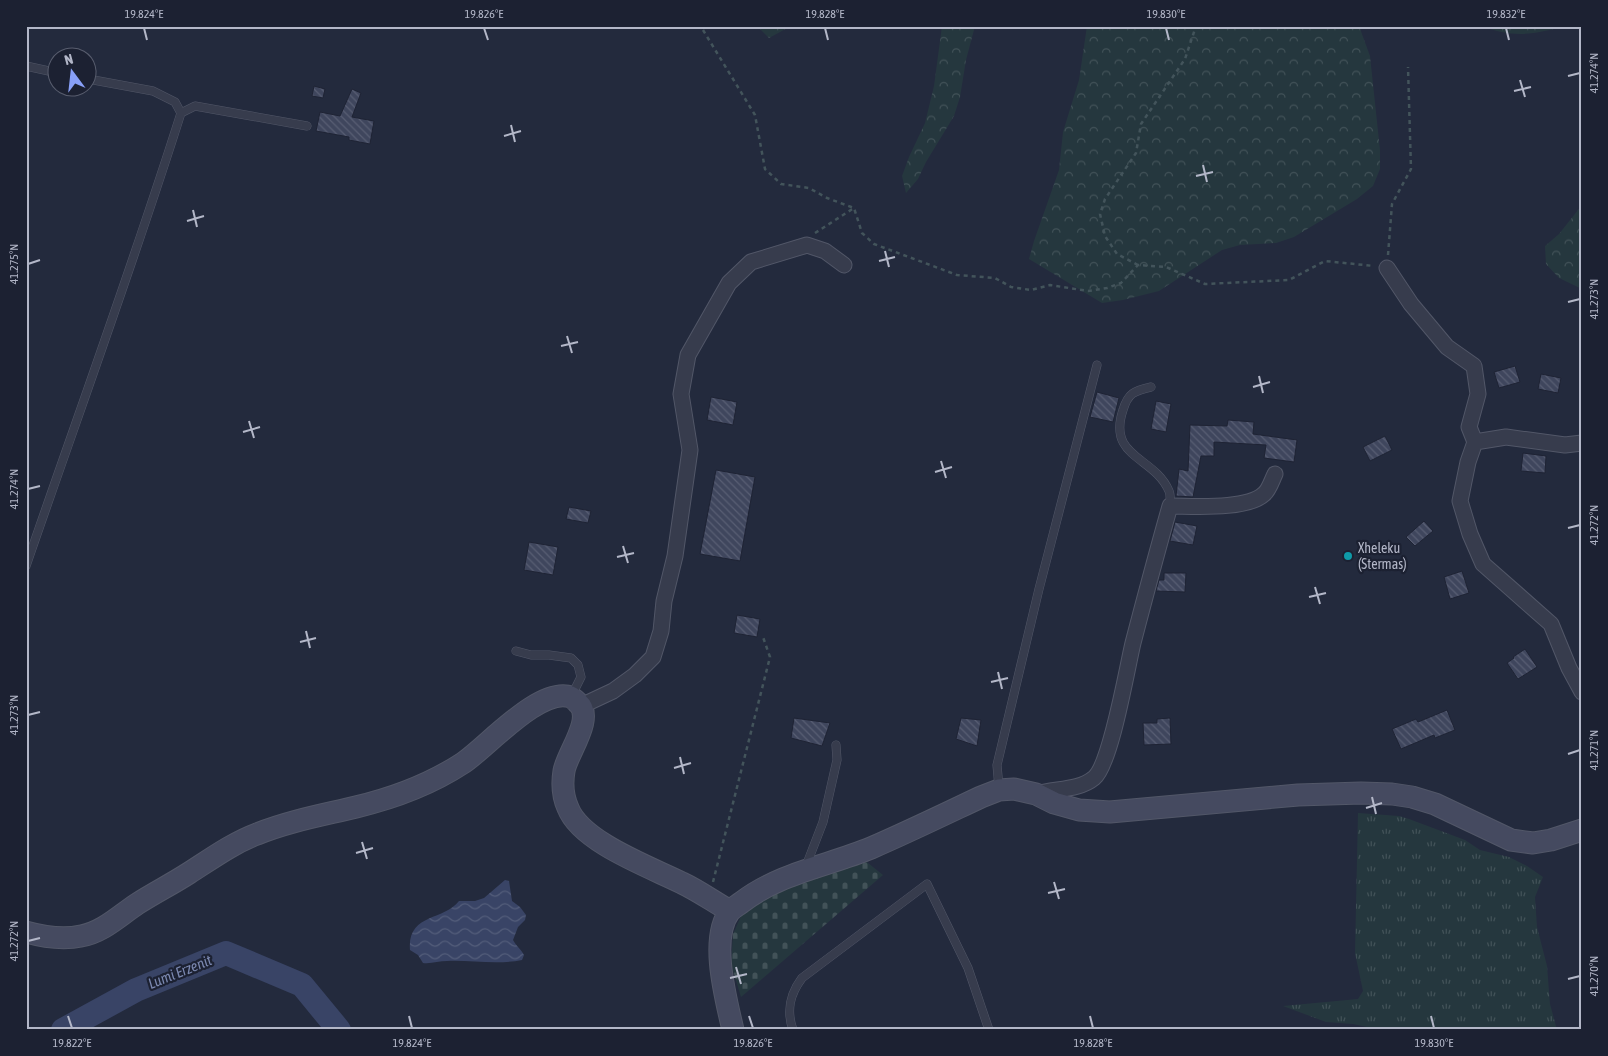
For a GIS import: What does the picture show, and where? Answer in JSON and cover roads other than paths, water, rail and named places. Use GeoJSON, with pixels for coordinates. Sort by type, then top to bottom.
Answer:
{"type":"FeatureCollection","features":[{"type":"Feature","properties":{"kind":"main road"},"geometry":{"type":"LineString","coordinates":[[26,932],[51,938],[81,936],[103,929],[143,901],[216,856],[257,834],[414,789],[454,769],[473,756],[492,738],[532,707],[551,698],[576,702],[584,714],[583,724],[568,756],[564,773],[563,791],[568,809],[580,827],[596,840],[685,884],[730,911]]}},
{"type":"Feature","properties":{"kind":"main road"},"geometry":{"type":"LineString","coordinates":[[733,1030],[720,967],[721,940],[725,922],[730,911],[767,885],[786,876],[870,848],[999,790],[1014,789],[1036,794],[1079,810],[1110,812],[1298,795],[1392,794],[1412,797],[1435,804],[1511,840],[1532,843],[1551,840],[1582,830]]}},
{"type":"Feature","properties":{"kind":"street"},"geometry":{"type":"LineString","coordinates":[[576,702],[613,691],[653,657],[661,631],[664,601],[675,556],[690,450],[681,394],[688,355],[729,284],[751,262],[807,245],[825,251],[844,265]]}},
{"type":"Feature","properties":{"kind":"street"},"geometry":{"type":"LineString","coordinates":[[1387,268],[1411,304],[1447,347],[1474,366],[1478,394],[1469,427],[1476,442],[1468,462],[1460,501],[1470,534],[1483,564],[1551,624],[1569,668],[1582,692]]}},
{"type":"Feature","properties":{"kind":"street"},"geometry":{"type":"LineString","coordinates":[[1476,442],[1506,437],[1565,446],[1582,443]]}},
{"type":"Feature","properties":{"kind":"street"},"geometry":{"type":"LineString","coordinates":[[1036,794],[1048,790],[1066,790],[1086,782],[1095,777],[1102,767],[1113,731],[1149,580],[1170,506],[1236,505],[1254,501],[1266,493],[1275,474]]}},
{"type":"Feature","properties":{"kind":"lane"},"geometry":{"type":"LineString","coordinates":[[26,66],[48,71]]}},
{"type":"Feature","properties":{"kind":"lane"},"geometry":{"type":"LineString","coordinates":[[98,81],[153,92],[175,102],[181,113]]}},
{"type":"Feature","properties":{"kind":"lane"},"geometry":{"type":"LineString","coordinates":[[26,566],[135,253],[181,113],[195,106],[307,126]]}},
{"type":"Feature","properties":{"kind":"lane"},"geometry":{"type":"LineString","coordinates":[[999,790],[997,765],[1039,590],[1097,365]]}},
{"type":"Feature","properties":{"kind":"lane"},"geometry":{"type":"LineString","coordinates":[[1151,387],[1136,391],[1126,399],[1119,420],[1118,431],[1122,443],[1162,480],[1170,492],[1170,506]]}},
{"type":"Feature","properties":{"kind":"lane"},"geometry":{"type":"LineString","coordinates":[[516,651],[532,655],[571,658],[578,665],[581,677],[576,702]]}},
{"type":"Feature","properties":{"kind":"lane"},"geometry":{"type":"LineString","coordinates":[[805,871],[822,822],[837,760],[836,745]]}},
{"type":"Feature","properties":{"kind":"lane"},"geometry":{"type":"LineString","coordinates":[[793,1030],[789,1017],[790,1004],[793,990],[802,978],[926,884],[968,968],[988,1030]]}},
{"type":"Feature","properties":{"kind":"water"},"geometry":{"type":"Polygon","coordinates":[[[505,880],[509,881],[512,901],[526,915],[525,920],[518,927],[513,940],[524,955],[522,960],[423,963],[418,955],[410,950],[414,930],[420,924],[445,912],[459,901],[475,901],[484,898],[505,880]]]}},
{"type":"Feature","properties":{"kind":"waterway","name":"Lumi Erzenit"},"geometry":{"type":"LineString","coordinates":[[63,1030],[136,990],[226,953],[302,985],[339,1030]]}},
{"type":"Feature","properties":{"kind":"place","name":"Xheleku (Stermas)"},"geometry":{"type":"Point","coordinates":[1348,556]}}]}
